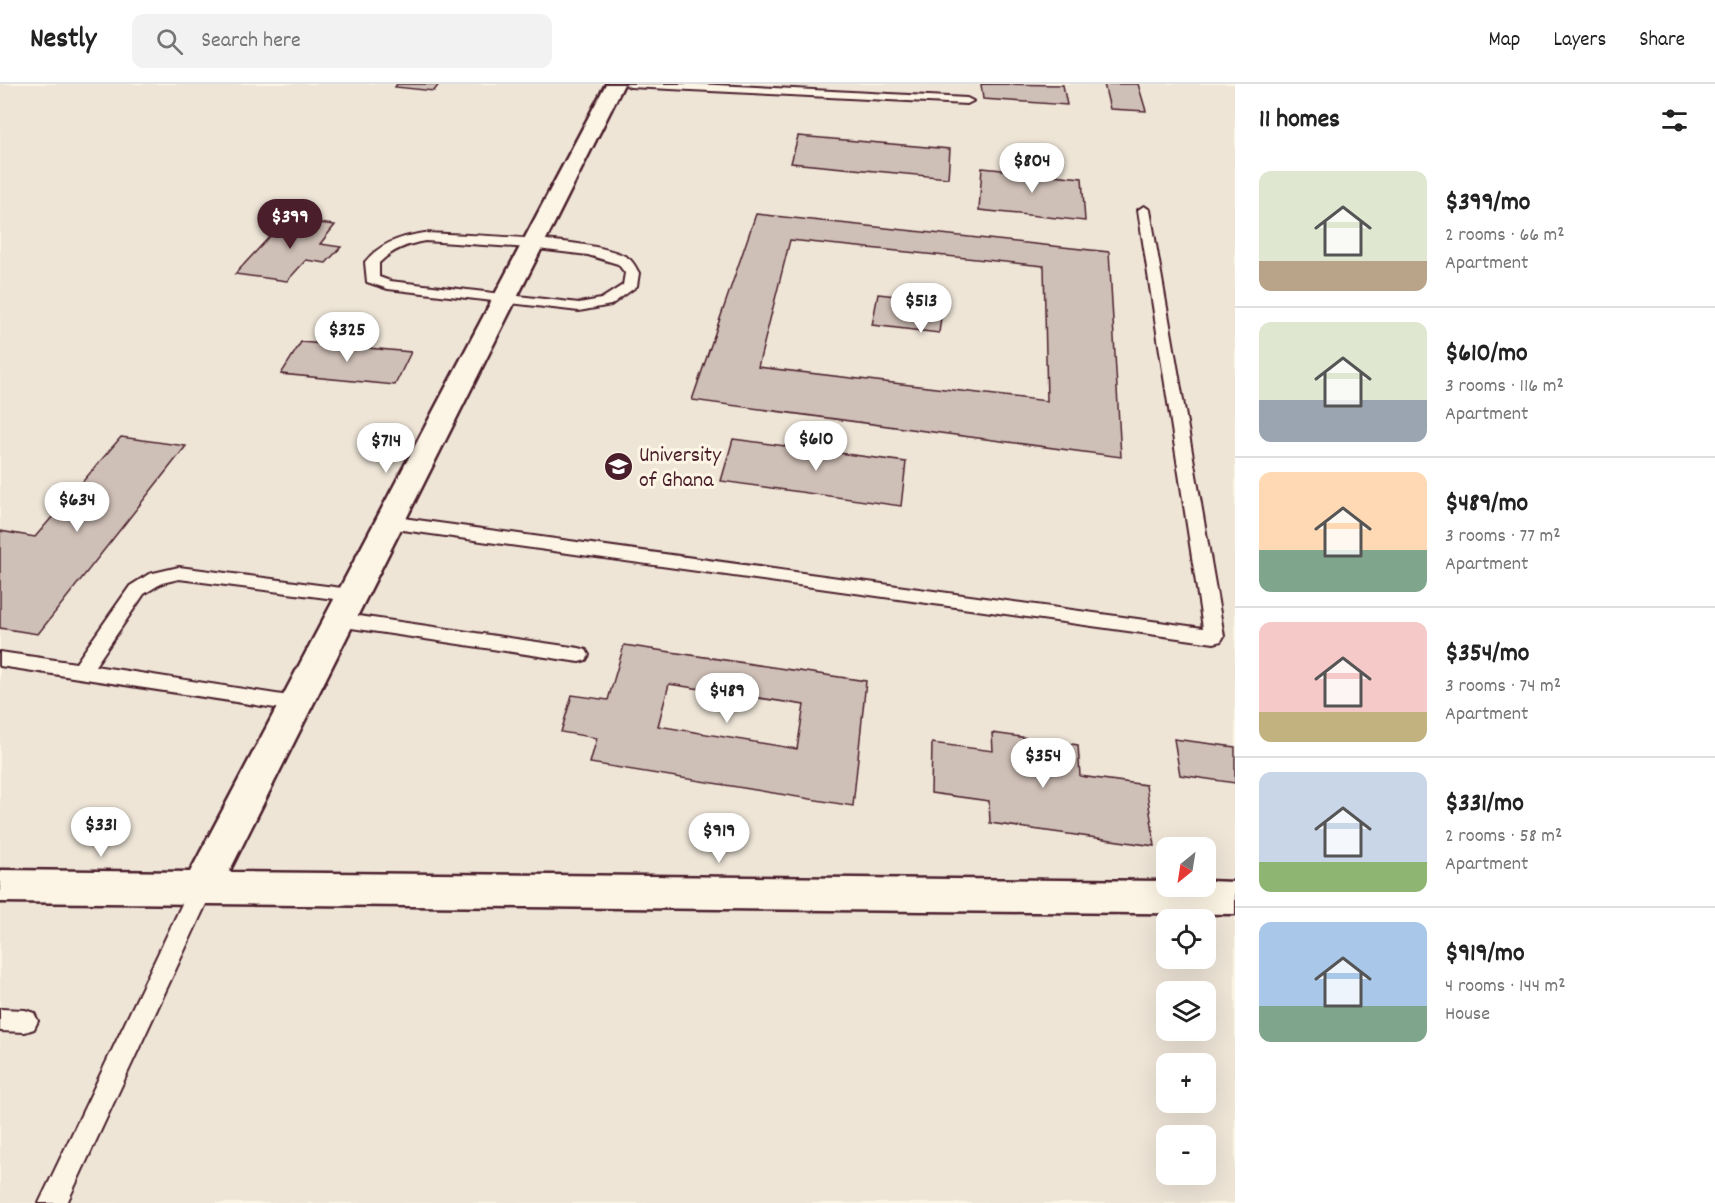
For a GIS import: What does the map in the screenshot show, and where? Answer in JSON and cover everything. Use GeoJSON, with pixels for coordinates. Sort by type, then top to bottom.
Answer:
{"type":"FeatureCollection","features":[{"type":"Feature","properties":{"kind":"street"},"geometry":{"type":"LineString","coordinates":[[202,888],[615,84]]}},
{"type":"Feature","properties":{"kind":"street"},"geometry":{"type":"LineString","coordinates":[[0,886],[1235,897]]}},
{"type":"Feature","properties":{"kind":"lane"},"geometry":{"type":"LineString","coordinates":[[630,84],[966,102]]}},
{"type":"Feature","properties":{"kind":"lane"},"geometry":{"type":"LineString","coordinates":[[388,522],[1214,636],[1144,210]]}},
{"type":"Feature","properties":{"kind":"lane"},"geometry":{"type":"LineString","coordinates":[[425,237],[533,246],[608,255],[624,262],[632,273],[630,286],[615,299],[599,306],[579,307],[388,285],[372,279],[372,262],[385,248],[402,240],[425,237]]}},
{"type":"Feature","properties":{"kind":"lane"},"geometry":{"type":"LineString","coordinates":[[81,671],[137,590],[156,578],[179,573],[579,655]]}},
{"type":"Feature","properties":{"kind":"lane"},"geometry":{"type":"LineString","coordinates":[[0,659],[295,704]]}},
{"type":"Feature","properties":{"kind":"lane"},"geometry":{"type":"LineString","coordinates":[[53,1203],[202,888]]}},
{"type":"Feature","properties":{"kind":"lane"},"geometry":{"type":"LineString","coordinates":[[0,1020],[25,1021]]}},
{"type":"Feature","properties":{"kind":"shaded area","name":"University of Ghana"},"geometry":{"type":"Polygon","coordinates":[[[0,84],[1235,84],[1235,1203],[0,1203],[0,84]]]}},
{"type":"Feature","properties":{"kind":"building"},"geometry":{"type":"Polygon","coordinates":[[[397,84],[439,84],[434,91],[395,87],[397,84]]]}},
{"type":"Feature","properties":{"kind":"building"},"geometry":{"type":"Polygon","coordinates":[[[981,84],[1063,85],[1067,105],[983,99],[981,84]]]}},
{"type":"Feature","properties":{"kind":"building"},"geometry":{"type":"Polygon","coordinates":[[[1104,84],[1138,84],[1146,111],[1110,109],[1104,84]]]}},
{"type":"Feature","properties":{"kind":"building"},"geometry":{"type":"Polygon","coordinates":[[[798,136],[950,149],[948,178],[791,163],[798,136]]]}},
{"type":"Feature","properties":{"kind":"building"},"geometry":{"type":"Polygon","coordinates":[[[982,168],[1082,178],[1085,221],[979,210],[982,168]]]}},
{"type":"Feature","properties":{"kind":"building"},"geometry":{"type":"Polygon","coordinates":[[[756,214],[1109,252],[1121,457],[692,400],[756,214]],[[790,240],[758,367],[1047,401],[1044,266],[790,240]]]}},
{"type":"Feature","properties":{"kind":"building"},"geometry":{"type":"Polygon","coordinates":[[[286,219],[335,225],[320,244],[341,247],[326,263],[306,260],[287,281],[235,274],[286,219]]]}},
{"type":"Feature","properties":{"kind":"building"},"geometry":{"type":"Polygon","coordinates":[[[878,294],[943,301],[939,333],[872,325],[878,294]]]}},
{"type":"Feature","properties":{"kind":"building"},"geometry":{"type":"Polygon","coordinates":[[[301,342],[411,352],[395,385],[281,374],[301,342]]]}},
{"type":"Feature","properties":{"kind":"building"},"geometry":{"type":"Polygon","coordinates":[[[121,437],[186,446],[38,634],[0,628],[0,531],[35,537],[121,437]]]}},
{"type":"Feature","properties":{"kind":"building"},"geometry":{"type":"Polygon","coordinates":[[[733,439],[906,462],[901,506],[721,481],[733,439]]]}},
{"type":"Feature","properties":{"kind":"building"},"geometry":{"type":"Polygon","coordinates":[[[624,645],[866,681],[853,806],[590,763],[597,738],[561,732],[572,695],[608,700],[624,645]],[[669,684],[658,726],[797,749],[804,705],[669,684]]]}},
{"type":"Feature","properties":{"kind":"building"},"geometry":{"type":"Polygon","coordinates":[[[992,733],[1078,745],[1080,776],[1146,785],[1155,846],[990,823],[989,801],[931,793],[932,743],[993,751],[992,733]]]}},
{"type":"Feature","properties":{"kind":"building"},"geometry":{"type":"Polygon","coordinates":[[[1174,739],[1235,747],[1235,783],[1180,775],[1174,739]]]}},
{"type":"Feature","properties":{"kind":"place","name":"University of Ghana"},"geometry":{"type":"Point","coordinates":[618,466]}}]}
